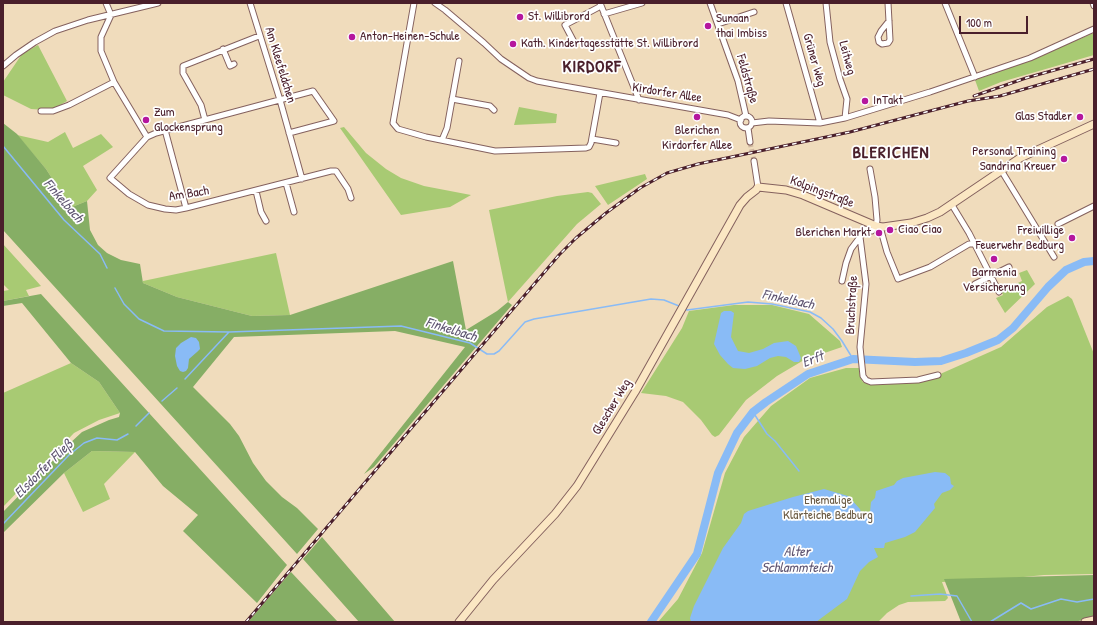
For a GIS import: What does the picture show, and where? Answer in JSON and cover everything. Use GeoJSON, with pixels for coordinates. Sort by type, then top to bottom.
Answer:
{"type":"FeatureCollection","features":[{"type":"Feature","properties":{"kind":"street"},"geometry":{"type":"LineString","coordinates":[[106,3],[111,15],[102,34],[100,45],[104,60],[114,82],[147,137],[165,130],[280,100]]}},
{"type":"Feature","properties":{"kind":"street"},"geometry":{"type":"LineString","coordinates":[[3,66],[28,46],[55,31],[77,23],[158,3]]}},
{"type":"Feature","properties":{"kind":"street","name":"Am Kleefeldchen"},"geometry":{"type":"LineString","coordinates":[[250,3],[280,100],[302,179]]}},
{"type":"Feature","properties":{"kind":"street"},"geometry":{"type":"LineString","coordinates":[[414,3],[392,123],[398,129],[426,137],[495,151],[586,148],[589,147],[592,139],[600,93]]}},
{"type":"Feature","properties":{"kind":"street","name":"Kirdorfer Allee"},"geometry":{"type":"LineString","coordinates":[[435,3],[461,23],[500,59],[521,74],[537,82],[728,115],[741,120]]}},
{"type":"Feature","properties":{"kind":"street"},"geometry":{"type":"LineString","coordinates":[[604,14],[642,3]]}},
{"type":"Feature","properties":{"kind":"street","name":"Feldstraße"},"geometry":{"type":"LineString","coordinates":[[710,3],[738,80],[744,100],[746,116]]}},
{"type":"Feature","properties":{"kind":"street","name":"Grüner Weg"},"geometry":{"type":"LineString","coordinates":[[786,3],[820,123]]}},
{"type":"Feature","properties":{"kind":"street","name":"Leitweg"},"geometry":{"type":"LineString","coordinates":[[826,3],[830,42],[847,99],[845,118]]}},
{"type":"Feature","properties":{"kind":"street"},"geometry":{"type":"LineString","coordinates":[[888,3],[889,21]]}},
{"type":"Feature","properties":{"kind":"street"},"geometry":{"type":"LineString","coordinates":[[945,3],[975,77]]}},
{"type":"Feature","properties":{"kind":"street"},"geometry":{"type":"LineString","coordinates":[[574,42],[565,25],[600,4],[639,100]]}},
{"type":"Feature","properties":{"kind":"street"},"geometry":{"type":"LineString","coordinates":[[718,24],[754,12]]}},
{"type":"Feature","properties":{"kind":"street"},"geometry":{"type":"LineString","coordinates":[[752,123],[769,121],[820,123],[845,118],[1030,58],[1094,30]]}},
{"type":"Feature","properties":{"kind":"street"},"geometry":{"type":"LineString","coordinates":[[205,120],[201,105],[183,73],[183,66],[259,36]]}},
{"type":"Feature","properties":{"kind":"street"},"geometry":{"type":"LineString","coordinates":[[223,49],[230,66]]}},
{"type":"Feature","properties":{"kind":"street"},"geometry":{"type":"LineString","coordinates":[[442,140],[447,128],[459,61]]}},
{"type":"Feature","properties":{"kind":"street"},"geometry":{"type":"LineString","coordinates":[[41,111],[53,111],[69,105],[114,82]]}},
{"type":"Feature","properties":{"kind":"street","name":"Am Kleefeldchen"},"geometry":{"type":"LineString","coordinates":[[280,100],[313,91],[334,121],[288,133]]}},
{"type":"Feature","properties":{"kind":"street"},"geometry":{"type":"LineString","coordinates":[[452,100],[490,106],[494,110]]}},
{"type":"Feature","properties":{"kind":"street","name":"Feldstraße"},"geometry":{"type":"LineString","coordinates":[[746,116],[751,118],[752,123],[748,128],[745,128],[742,125],[741,120],[746,116]]}},
{"type":"Feature","properties":{"kind":"street"},"geometry":{"type":"LineString","coordinates":[[842,281],[848,255],[864,229],[872,231],[878,226],[911,223],[927,218],[952,205],[1001,170],[1026,155],[1094,124]]}},
{"type":"Feature","properties":{"kind":"street"},"geometry":{"type":"LineString","coordinates":[[748,128],[750,142]]}},
{"type":"Feature","properties":{"kind":"street"},"geometry":{"type":"LineString","coordinates":[[165,130],[186,208]]}},
{"type":"Feature","properties":{"kind":"street","name":"Am Bach"},"geometry":{"type":"LineString","coordinates":[[147,137],[110,178],[129,194],[148,205],[166,210],[176,210],[331,171],[336,171],[348,189],[351,198]]}},
{"type":"Feature","properties":{"kind":"street"},"geometry":{"type":"LineString","coordinates":[[592,139],[616,144]]}},
{"type":"Feature","properties":{"kind":"street"},"geometry":{"type":"LineString","coordinates":[[754,161],[758,187]]}},
{"type":"Feature","properties":{"kind":"street","name":"Kolpingstraße"},"geometry":{"type":"LineString","coordinates":[[870,169],[876,197],[878,226]]}},
{"type":"Feature","properties":{"kind":"street"},"geometry":{"type":"LineString","coordinates":[[1001,170],[1054,257]]}},
{"type":"Feature","properties":{"kind":"street"},"geometry":{"type":"LineString","coordinates":[[286,183],[294,212]]}},
{"type":"Feature","properties":{"kind":"street","name":"Kolpingstraße"},"geometry":{"type":"LineString","coordinates":[[758,187],[786,190],[803,195],[878,226]]}},
{"type":"Feature","properties":{"kind":"street","name":"Glescher Weg"},"geometry":{"type":"LineString","coordinates":[[459,622],[494,580],[551,519],[574,491],[635,392],[740,205],[758,187]]}},
{"type":"Feature","properties":{"kind":"street"},"geometry":{"type":"LineString","coordinates":[[256,191],[261,212],[266,221]]}},
{"type":"Feature","properties":{"kind":"street"},"geometry":{"type":"LineString","coordinates":[[952,205],[969,232],[999,292]]}},
{"type":"Feature","properties":{"kind":"street"},"geometry":{"type":"LineString","coordinates":[[1058,224],[1094,206]]}},
{"type":"Feature","properties":{"kind":"street"},"geometry":{"type":"LineString","coordinates":[[878,226],[898,279],[930,267],[969,244],[974,244]]}},
{"type":"Feature","properties":{"kind":"street","name":"Bruchstraße"},"geometry":{"type":"LineString","coordinates":[[860,237],[866,284],[860,350],[863,376],[866,380],[871,382],[918,380],[938,375]]}},
{"type":"Feature","properties":{"kind":"street"},"geometry":{"type":"LineString","coordinates":[[975,284],[1009,267]]}},
{"type":"Feature","properties":{"kind":"street"},"geometry":{"type":"LineString","coordinates":[[1085,622],[1094,620]]}},
{"type":"Feature","properties":{"kind":"green space"},"geometry":{"type":"Polygon","coordinates":[[[1094,33],[1094,55],[1001,82],[979,91],[975,80],[1009,68],[1094,33]]]}},
{"type":"Feature","properties":{"kind":"green space"},"geometry":{"type":"Polygon","coordinates":[[[38,45],[67,101],[55,108],[46,110],[31,109],[3,95],[3,82],[22,54],[38,45]]]}},
{"type":"Feature","properties":{"kind":"green space"},"geometry":{"type":"Polygon","coordinates":[[[519,107],[557,114],[556,123],[514,125],[519,107]]]}},
{"type":"Feature","properties":{"kind":"green space"},"geometry":{"type":"Polygon","coordinates":[[[3,123],[17,134],[46,169],[63,200],[68,206],[72,207],[87,201],[90,230],[98,245],[107,253],[121,260],[140,264],[143,283],[177,297],[252,316],[290,315],[453,261],[466,330],[497,311],[508,302],[512,305],[374,467],[364,474],[465,347],[395,331],[234,337],[193,387],[230,424],[239,436],[253,463],[266,481],[318,529],[297,554],[3,230],[3,123]]]}},
{"type":"Feature","properties":{"kind":"green space"},"geometry":{"type":"Polygon","coordinates":[[[344,127],[366,153],[386,169],[401,178],[424,186],[471,195],[450,207],[401,215],[340,128],[344,127]]]}},
{"type":"Feature","properties":{"kind":"green space"},"geometry":{"type":"Polygon","coordinates":[[[65,132],[73,148],[101,134],[113,147],[83,166],[97,190],[87,201],[72,207],[63,200],[46,169],[17,135],[48,142],[65,132]]]}},
{"type":"Feature","properties":{"kind":"green space"},"geometry":{"type":"Polygon","coordinates":[[[645,174],[647,179],[608,205],[595,186],[645,174]]]}},
{"type":"Feature","properties":{"kind":"green space"},"geometry":{"type":"Polygon","coordinates":[[[588,192],[592,193],[601,204],[577,224],[508,302],[489,210],[557,196],[588,192]]]}},
{"type":"Feature","properties":{"kind":"green space"},"geometry":{"type":"Polygon","coordinates":[[[3,244],[41,286],[26,290],[29,296],[3,301],[3,291],[9,290],[3,284],[3,244]]]}},
{"type":"Feature","properties":{"kind":"green space"},"geometry":{"type":"Polygon","coordinates":[[[276,253],[290,315],[252,316],[177,297],[143,283],[143,281],[276,253]]]}},
{"type":"Feature","properties":{"kind":"green space"},"geometry":{"type":"Polygon","coordinates":[[[1027,270],[1035,284],[1005,313],[996,298],[1003,295],[1001,291],[1022,281],[1019,273],[1027,270]]]}},
{"type":"Feature","properties":{"kind":"green space"},"geometry":{"type":"Polygon","coordinates":[[[41,294],[287,565],[257,603],[183,531],[198,515],[163,486],[135,452],[92,451],[64,473],[3,533],[3,512],[69,444],[82,432],[119,417],[120,413],[99,382],[71,363],[22,303],[3,306],[3,301],[41,294]]]}},
{"type":"Feature","properties":{"kind":"green space","name":"Ehemalige Klärteiche Bedburg"},"geometry":{"type":"Polygon","coordinates":[[[1068,296],[1072,299],[1094,354],[1094,574],[1044,575],[942,582],[948,598],[945,601],[908,602],[899,605],[887,613],[878,622],[658,622],[678,599],[702,553],[725,473],[744,437],[771,406],[810,378],[846,368],[859,368],[860,377],[863,382],[870,385],[915,383],[918,380],[938,375],[1001,347],[1047,307],[1068,296]]]}},
{"type":"Feature","properties":{"kind":"green space"},"geometry":{"type":"Polygon","coordinates":[[[734,305],[772,305],[809,314],[840,341],[842,347],[804,360],[777,376],[746,400],[719,435],[715,437],[683,402],[666,396],[641,393],[682,328],[689,311],[734,305]]]}},
{"type":"Feature","properties":{"kind":"green space"},"geometry":{"type":"Polygon","coordinates":[[[71,363],[99,382],[120,413],[99,420],[74,433],[3,507],[3,393],[71,363]]]}},
{"type":"Feature","properties":{"kind":"green space"},"geometry":{"type":"Polygon","coordinates":[[[92,451],[135,452],[104,484],[110,499],[83,512],[64,473],[92,451]]]}},
{"type":"Feature","properties":{"kind":"green space"},"geometry":{"type":"Polygon","coordinates":[[[322,537],[395,622],[359,622],[303,559],[322,537]]]}},
{"type":"Feature","properties":{"kind":"green space"},"geometry":{"type":"Polygon","coordinates":[[[291,572],[338,622],[248,622],[291,572]]]}},
{"type":"Feature","properties":{"kind":"green space"},"geometry":{"type":"Polygon","coordinates":[[[1094,575],[1094,618],[1073,622],[961,622],[944,579],[1094,575]]]}},
{"type":"Feature","properties":{"kind":"water"},"geometry":{"type":"Polygon","coordinates":[[[724,311],[731,311],[734,313],[731,337],[738,351],[749,353],[763,349],[774,343],[788,341],[796,346],[801,358],[799,362],[794,362],[786,357],[778,356],[770,358],[757,366],[745,369],[733,368],[720,355],[714,344],[721,313],[724,311]]]}},
{"type":"Feature","properties":{"kind":"water"},"geometry":{"type":"Polygon","coordinates":[[[191,337],[196,338],[199,342],[200,349],[189,359],[188,368],[183,372],[180,371],[177,366],[175,356],[176,348],[191,337]]]}},
{"type":"Feature","properties":{"kind":"water","name":"Alter Schlammteich"},"geometry":{"type":"Polygon","coordinates":[[[935,472],[945,473],[950,477],[951,484],[954,486],[950,490],[942,493],[934,504],[935,508],[915,532],[905,537],[885,543],[884,548],[874,548],[878,557],[869,562],[860,571],[847,599],[816,622],[691,622],[690,618],[694,606],[723,548],[741,523],[744,514],[748,511],[824,489],[848,496],[860,509],[862,517],[870,512],[871,502],[875,498],[876,491],[894,485],[897,481],[903,478],[935,472]]]}},
{"type":"Feature","properties":{"kind":"waterway","name":"Finkelbach"},"geometry":{"type":"LineString","coordinates":[[3,146],[64,220],[100,254],[107,268]]}},
{"type":"Feature","properties":{"kind":"waterway","name":"Erft"},"geometry":{"type":"LineString","coordinates":[[651,622],[697,554],[718,473],[737,433],[753,412],[808,374],[853,359],[915,362],[941,361],[998,340],[1013,328],[1048,287],[1066,270],[1084,262],[1094,261]]}},
{"type":"Feature","properties":{"kind":"waterway","name":"Finkelbach"},"geometry":{"type":"LineString","coordinates":[[115,288],[124,304],[139,319],[164,331],[229,332],[401,326],[470,343],[487,354],[494,354],[499,351],[525,322],[534,319],[651,299],[664,300],[679,306]]}},
{"type":"Feature","properties":{"kind":"waterway","name":"Finkelbach"},"geometry":{"type":"LineString","coordinates":[[685,309],[687,310],[748,302],[772,304],[810,312],[821,318],[833,329],[853,359]]}},
{"type":"Feature","properties":{"kind":"waterway"},"geometry":{"type":"LineString","coordinates":[[185,379],[229,332]]}},
{"type":"Feature","properties":{"kind":"waterway"},"geometry":{"type":"LineString","coordinates":[[162,401],[177,388]]}},
{"type":"Feature","properties":{"kind":"waterway"},"geometry":{"type":"LineString","coordinates":[[753,412],[767,434],[775,441],[799,471]]}},
{"type":"Feature","properties":{"kind":"waterway"},"geometry":{"type":"LineString","coordinates":[[136,426],[149,413]]}},
{"type":"Feature","properties":{"kind":"waterway","name":"Elsdorfer Fließ"},"geometry":{"type":"LineString","coordinates":[[3,524],[69,455],[84,443],[97,438],[117,440],[128,434]]}},
{"type":"Feature","properties":{"kind":"waterway"},"geometry":{"type":"LineString","coordinates":[[911,596],[940,594],[957,596],[972,622]]}},
{"type":"Feature","properties":{"kind":"waterway"},"geometry":{"type":"LineString","coordinates":[[990,622],[1021,603],[1031,609],[1061,599],[1077,602],[1094,599]]}},
{"type":"Feature","properties":{"kind":"tunnel"},"geometry":{"type":"LineString","coordinates":[[750,142],[754,161]]}},
{"type":"Feature","properties":{"kind":"railway"},"geometry":{"type":"LineString","coordinates":[[974,96],[1026,78],[1094,59]]}},
{"type":"Feature","properties":{"kind":"railway"},"geometry":{"type":"LineString","coordinates":[[246,622],[559,255],[576,238],[606,213],[640,188],[667,173],[698,164],[850,132],[968,101],[1000,96],[1094,69]]}},
{"type":"Feature","properties":{"kind":"place","name":"St. Willibrord"},"geometry":{"type":"Point","coordinates":[520,17]}},
{"type":"Feature","properties":{"kind":"place","name":"Sunaan thai Imbiss"},"geometry":{"type":"Point","coordinates":[708,26]}},
{"type":"Feature","properties":{"kind":"place","name":"Anton-Heinen-Schule"},"geometry":{"type":"Point","coordinates":[352,37]}},
{"type":"Feature","properties":{"kind":"place","name":"Kath. Kindertagesstätte St. Willibrord"},"geometry":{"type":"Point","coordinates":[513,44]}},
{"type":"Feature","properties":{"kind":"place","name":"InTakt"},"geometry":{"type":"Point","coordinates":[865,101]}},
{"type":"Feature","properties":{"kind":"place","name":"Blerichen Kirdorfer Allee"},"geometry":{"type":"Point","coordinates":[697,117]}},
{"type":"Feature","properties":{"kind":"place","name":"Glas Stadler"},"geometry":{"type":"Point","coordinates":[1080,117]}},
{"type":"Feature","properties":{"kind":"place","name":"Zum Glockensprung"},"geometry":{"type":"Point","coordinates":[146,120]}},
{"type":"Feature","properties":{"kind":"place","name":"Personal Training Sandrina Kreuer"},"geometry":{"type":"Point","coordinates":[1064,159]}},
{"type":"Feature","properties":{"kind":"place","name":"Ciao Ciao"},"geometry":{"type":"Point","coordinates":[890,230]}},
{"type":"Feature","properties":{"kind":"place","name":"Blerichen Markt"},"geometry":{"type":"Point","coordinates":[879,233]}},
{"type":"Feature","properties":{"kind":"place","name":"Freiwillige Feuerwehr Bedburg"},"geometry":{"type":"Point","coordinates":[1072,238]}},
{"type":"Feature","properties":{"kind":"place","name":"Barmenia Versicherung"},"geometry":{"type":"Point","coordinates":[994,259]}},
{"type":"Feature","properties":{"kind":"district","name":"KIRDORF"},"geometry":{"type":"Point","coordinates":[592,67]}},
{"type":"Feature","properties":{"kind":"district","name":"BLERICHEN"},"geometry":{"type":"Point","coordinates":[891,153]}}]}
